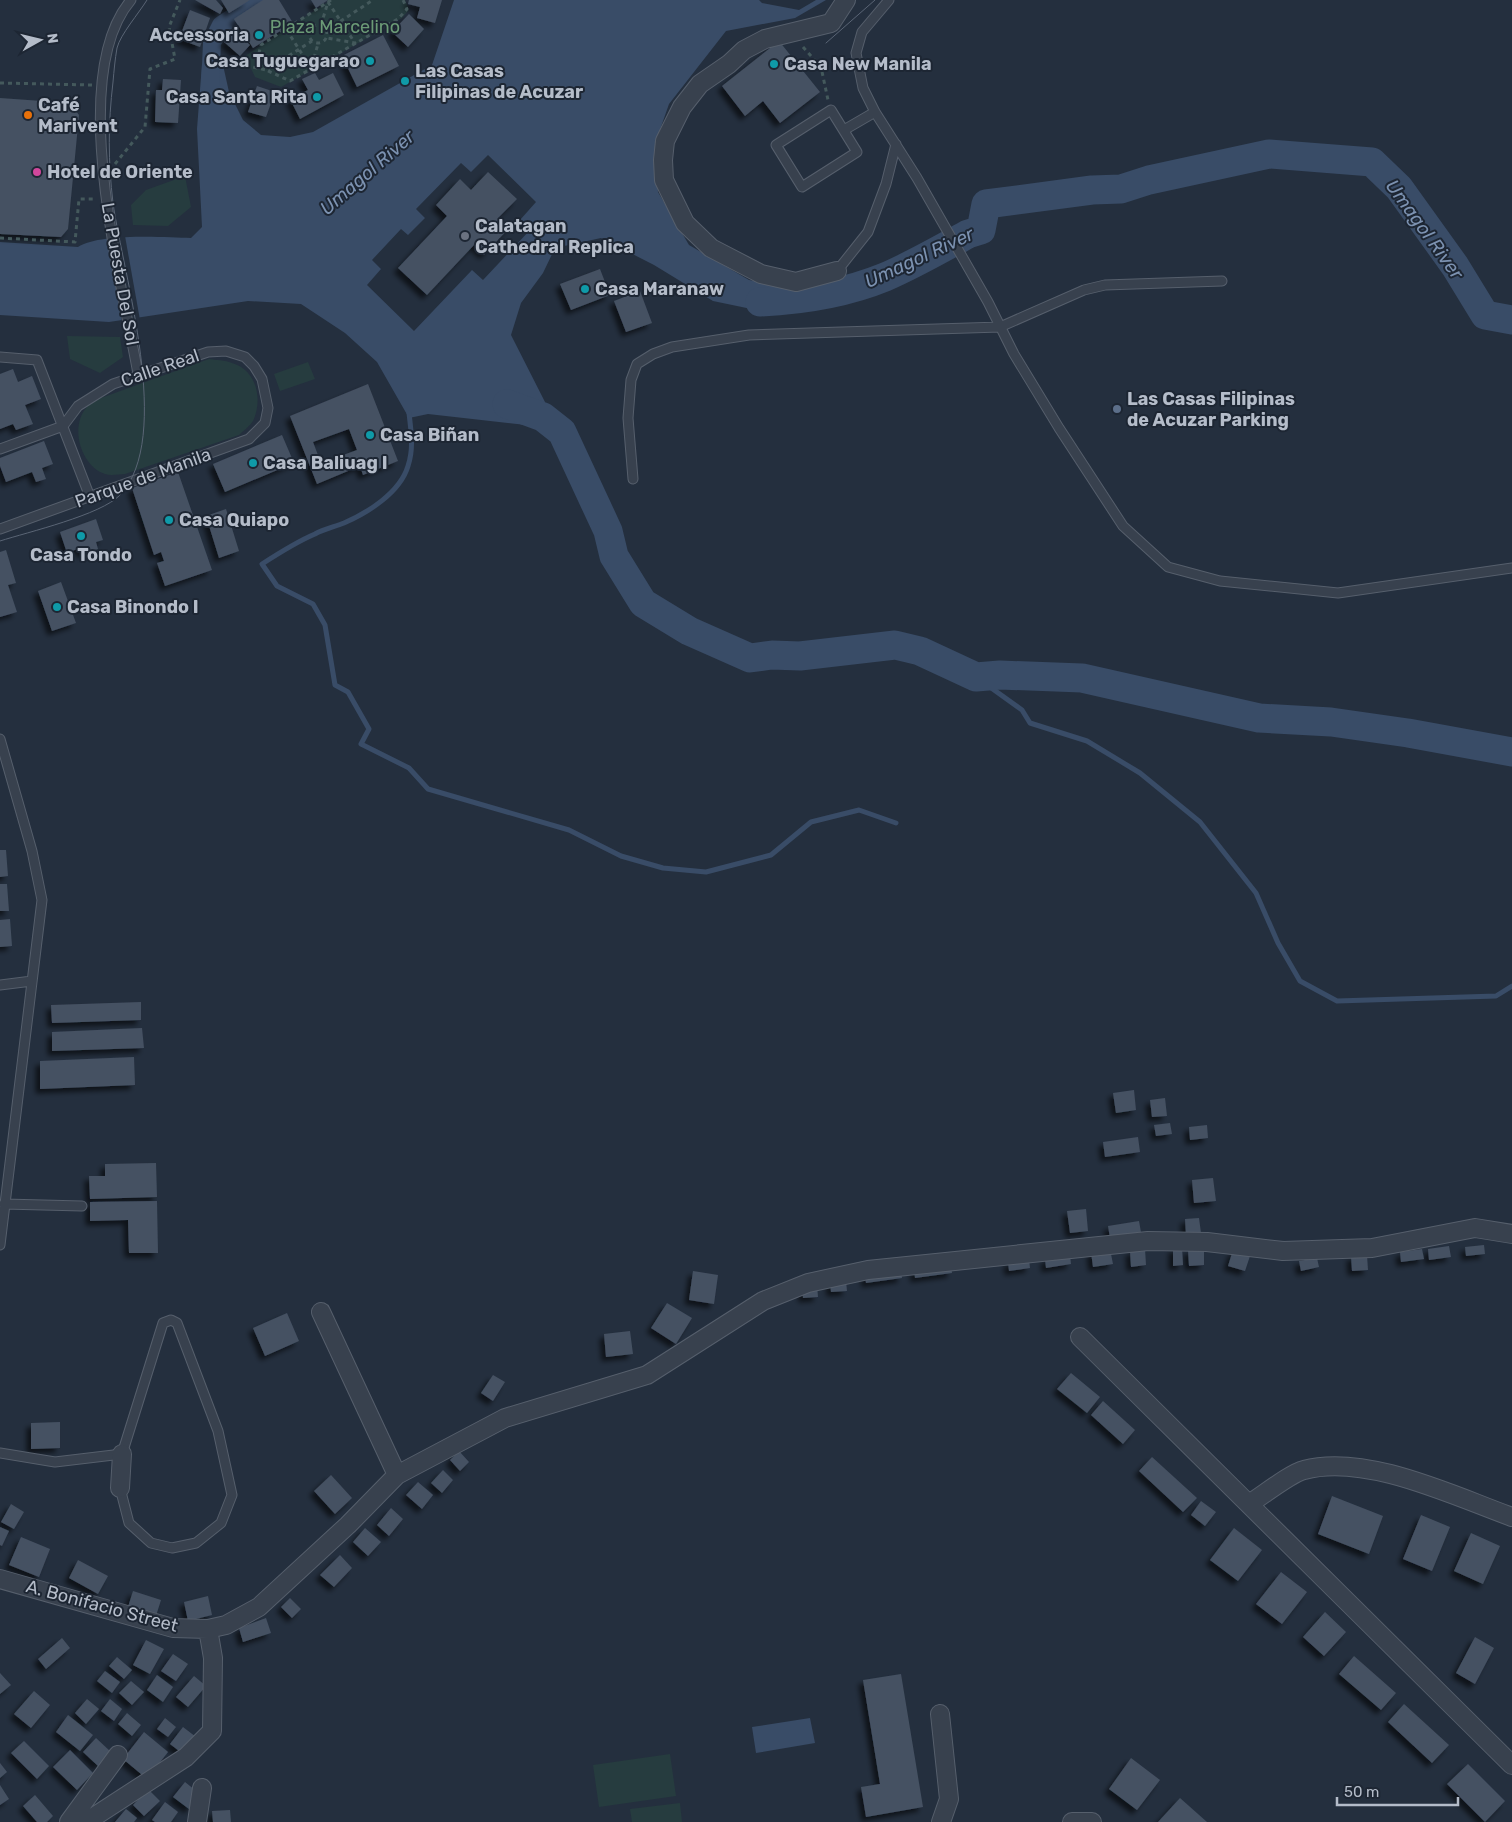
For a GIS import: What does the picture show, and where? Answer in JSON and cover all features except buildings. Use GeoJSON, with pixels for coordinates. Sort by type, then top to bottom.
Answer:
{"type":"FeatureCollection","features":[{"type":"Feature","properties":{"kind":"street"},"geometry":{"type":"LineString","coordinates":[[837,272],[796,282],[762,274],[711,248],[685,223],[664,180],[663,160],[665,141],[682,106],[700,84],[729,64],[744,50],[765,39],[831,23],[846,0]]}},
{"type":"Feature","properties":{"kind":"street","name":"A. Bonifacio Street"},"geometry":{"type":"LineString","coordinates":[[0,1579],[173,1628],[208,1630],[226,1625],[259,1607],[348,1525],[396,1475],[505,1418],[646,1375],[763,1301],[808,1283],[868,1270],[1148,1241],[1206,1242],[1283,1251],[1372,1248],[1475,1228],[1512,1234]]}},
{"type":"Feature","properties":{"kind":"street"},"geometry":{"type":"LineString","coordinates":[[320,1312],[396,1475]]}},
{"type":"Feature","properties":{"kind":"street"},"geometry":{"type":"LineString","coordinates":[[1080,1337],[1505,1754],[1512,1766]]}},
{"type":"Feature","properties":{"kind":"street"},"geometry":{"type":"LineString","coordinates":[[120,1488],[122,1454]]}},
{"type":"Feature","properties":{"kind":"street"},"geometry":{"type":"LineString","coordinates":[[1249,1504],[1303,1470],[1346,1466],[1385,1472],[1512,1517]]}},
{"type":"Feature","properties":{"kind":"street"},"geometry":{"type":"LineString","coordinates":[[86,1822],[186,1758],[212,1731],[213,1658],[208,1630]]}},
{"type":"Feature","properties":{"kind":"street"},"geometry":{"type":"LineString","coordinates":[[940,1714],[949,1799],[941,1822]]}},
{"type":"Feature","properties":{"kind":"street"},"geometry":{"type":"LineString","coordinates":[[69,1822],[118,1755]]}},
{"type":"Feature","properties":{"kind":"street"},"geometry":{"type":"LineString","coordinates":[[197,1822],[202,1788]]}},
{"type":"Feature","properties":{"kind":"street"},"geometry":{"type":"LineString","coordinates":[[1072,1822],[1092,1822]]}},
{"type":"Feature","properties":{"kind":"lane","name":"La Puesta Del Sol"},"geometry":{"type":"LineString","coordinates":[[131,0],[126,6],[108,45],[100,85],[99,132],[107,201],[138,374]]}},
{"type":"Feature","properties":{"kind":"lane"},"geometry":{"type":"LineString","coordinates":[[889,0],[862,32],[856,53],[863,88],[875,112],[918,178],[988,302],[1000,327],[1059,428],[1123,526],[1168,567],[1220,581],[1338,593],[1512,568]]}},
{"type":"Feature","properties":{"kind":"lane"},"geometry":{"type":"LineString","coordinates":[[830,110],[844,130],[857,152],[802,187],[776,145],[830,110]]}},
{"type":"Feature","properties":{"kind":"lane"},"geometry":{"type":"LineString","coordinates":[[844,130],[875,112]]}},
{"type":"Feature","properties":{"kind":"lane"},"geometry":{"type":"LineString","coordinates":[[837,272],[868,232],[886,184],[896,144]]}},
{"type":"Feature","properties":{"kind":"lane"},"geometry":{"type":"LineString","coordinates":[[633,479],[628,418],[631,380],[637,364],[653,354],[672,347],[749,335],[1000,327],[1084,290],[1105,285],[1222,281]]}},
{"type":"Feature","properties":{"kind":"lane","name":"Calle Real"},"geometry":{"type":"LineString","coordinates":[[63,426],[78,406],[93,394],[138,374],[188,356],[208,352],[226,351],[245,357],[254,366],[264,386],[268,408]]}},
{"type":"Feature","properties":{"kind":"lane"},"geometry":{"type":"LineString","coordinates":[[0,357],[37,360],[90,497]]}},
{"type":"Feature","properties":{"kind":"lane","name":"Parque de Manila"},"geometry":{"type":"LineString","coordinates":[[0,529],[249,439],[265,423],[268,408]]}},
{"type":"Feature","properties":{"kind":"lane"},"geometry":{"type":"LineString","coordinates":[[0,449],[63,426]]}},
{"type":"Feature","properties":{"kind":"lane"},"geometry":{"type":"LineString","coordinates":[[0,739],[32,851],[42,900],[0,1244]]}},
{"type":"Feature","properties":{"kind":"lane"},"geometry":{"type":"LineString","coordinates":[[0,985],[32,981]]}},
{"type":"Feature","properties":{"kind":"lane"},"geometry":{"type":"LineString","coordinates":[[4,1204],[82,1206]]}},
{"type":"Feature","properties":{"kind":"lane"},"geometry":{"type":"LineString","coordinates":[[0,1453],[54,1462],[122,1454],[163,1323],[171,1320],[176,1323],[218,1431],[232,1495],[221,1523],[196,1543],[172,1548],[150,1544],[129,1523],[120,1488]]}},
{"type":"Feature","properties":{"kind":"path"},"geometry":{"type":"LineString","coordinates":[[104,178],[145,127],[150,69],[175,59],[169,28],[180,0]]}},
{"type":"Feature","properties":{"kind":"path"},"geometry":{"type":"LineString","coordinates":[[327,30],[373,0]]}},
{"type":"Feature","properties":{"kind":"path"},"geometry":{"type":"LineString","coordinates":[[222,60],[266,70],[290,81],[398,19],[406,9],[403,0]]}},
{"type":"Feature","properties":{"kind":"path"},"geometry":{"type":"LineString","coordinates":[[330,1],[356,43]]}},
{"type":"Feature","properties":{"kind":"path"},"geometry":{"type":"LineString","coordinates":[[321,25],[330,1]]}},
{"type":"Feature","properties":{"kind":"path"},"geometry":{"type":"LineString","coordinates":[[266,70],[259,53],[261,45],[330,1]]}},
{"type":"Feature","properties":{"kind":"path"},"geometry":{"type":"LineString","coordinates":[[286,29],[309,31],[314,26],[321,25],[327,30]]}},
{"type":"Feature","properties":{"kind":"path"},"geometry":{"type":"LineString","coordinates":[[286,29],[312,68]]}},
{"type":"Feature","properties":{"kind":"path"},"geometry":{"type":"LineString","coordinates":[[327,30],[327,38]]}},
{"type":"Feature","properties":{"kind":"path"},"geometry":{"type":"LineString","coordinates":[[309,31],[312,41],[318,44]]}},
{"type":"Feature","properties":{"kind":"path"},"geometry":{"type":"LineString","coordinates":[[312,68],[318,44],[327,38],[356,43]]}},
{"type":"Feature","properties":{"kind":"path"},"geometry":{"type":"LineString","coordinates":[[266,70],[312,41]]}},
{"type":"Feature","properties":{"kind":"path"},"geometry":{"type":"LineString","coordinates":[[803,48],[821,67],[830,110]]}},
{"type":"Feature","properties":{"kind":"path"},"geometry":{"type":"LineString","coordinates":[[0,83],[100,85]]}},
{"type":"Feature","properties":{"kind":"path"},"geometry":{"type":"LineString","coordinates":[[0,238],[75,242],[79,200],[107,201]]}},
{"type":"Feature","properties":{"kind":"green space","name":"Plaza Marcelino"},"geometry":{"type":"Polygon","coordinates":[[[331,0],[405,0],[409,10],[402,18],[281,87],[255,77],[245,56],[331,0]]]}},
{"type":"Feature","properties":{"kind":"green space"},"geometry":{"type":"Polygon","coordinates":[[[185,176],[191,207],[168,226],[133,225],[131,205],[146,190],[185,176]]]}},
{"type":"Feature","properties":{"kind":"green space"},"geometry":{"type":"Polygon","coordinates":[[[67,336],[120,337],[123,357],[100,373],[70,359],[67,336]]]}},
{"type":"Feature","properties":{"kind":"green space"},"geometry":{"type":"Polygon","coordinates":[[[209,359],[226,361],[240,367],[247,372],[256,387],[256,413],[252,423],[239,435],[125,474],[105,474],[97,470],[90,463],[84,455],[78,435],[82,415],[88,406],[101,398],[209,359]]]}},
{"type":"Feature","properties":{"kind":"green space"},"geometry":{"type":"Polygon","coordinates":[[[308,362],[315,379],[280,391],[274,374],[308,362]]]}},
{"type":"Feature","properties":{"kind":"green space"},"geometry":{"type":"Polygon","coordinates":[[[670,1754],[676,1796],[599,1807],[593,1765],[670,1754]]]}},
{"type":"Feature","properties":{"kind":"green space"},"geometry":{"type":"Polygon","coordinates":[[[680,1803],[682,1822],[632,1822],[630,1809],[680,1803]]]}},
{"type":"Feature","properties":{"kind":"water"},"geometry":{"type":"Polygon","coordinates":[[[454,0],[759,0],[762,3],[799,10],[816,0],[826,0],[795,18],[726,31],[669,104],[655,144],[658,192],[689,245],[749,280],[797,288],[800,304],[775,311],[761,311],[713,301],[654,265],[601,238],[555,248],[543,273],[521,303],[511,335],[545,402],[544,427],[428,414],[409,418],[377,362],[345,333],[301,304],[248,301],[109,322],[0,315],[0,242],[78,247],[88,243],[116,238],[191,238],[202,227],[197,129],[202,64],[223,65],[229,92],[243,120],[261,135],[290,137],[313,132],[432,65],[454,0]],[[488,155],[471,172],[461,163],[416,209],[425,218],[408,235],[401,229],[372,260],[381,269],[367,285],[414,331],[472,270],[483,280],[530,230],[520,220],[536,202],[488,155]]]}},
{"type":"Feature","properties":{"kind":"water"},"geometry":{"type":"Polygon","coordinates":[[[810,1718],[815,1743],[756,1753],[752,1727],[810,1718]]]}},
{"type":"Feature","properties":{"kind":"pier"},"geometry":{"type":"Polygon","coordinates":[[[125,236],[140,320],[122,322],[107,238],[125,236]]]}},
{"type":"Feature","properties":{"kind":"waterway"},"geometry":{"type":"LineString","coordinates":[[210,87],[212,43],[221,25],[259,0]]}},
{"type":"Feature","properties":{"kind":"waterway","name":"Umagol River"},"geometry":{"type":"LineString","coordinates":[[760,302],[824,295],[870,283],[885,277],[968,234],[981,230],[986,204],[1092,190],[1121,189],[1149,180],[1269,154],[1372,162],[1399,188],[1455,266],[1485,315],[1512,320]]}},
{"type":"Feature","properties":{"kind":"waterway"},"geometry":{"type":"LineString","coordinates":[[507,404],[543,417],[562,432],[608,531],[614,556],[643,603],[689,631],[750,658],[772,655],[800,656],[895,645],[920,651],[976,677],[1000,675],[1082,678],[1259,718],[1331,722],[1408,733],[1512,752]]}},
{"type":"Feature","properties":{"kind":"waterway"},"geometry":{"type":"LineString","coordinates":[[409,413],[412,440],[411,453],[404,476],[398,485],[382,501],[363,514],[301,541],[262,564],[277,586],[313,604],[325,625],[335,685],[348,692],[369,729],[361,744],[409,768],[428,789],[569,830],[621,856],[663,868],[706,872],[771,855],[811,822],[859,810],[896,823]]}},
{"type":"Feature","properties":{"kind":"waterway"},"geometry":{"type":"LineString","coordinates":[[976,677],[1022,710],[1030,723],[1087,741],[1140,773],[1200,822],[1256,893],[1278,943],[1300,981],[1337,1001],[1496,996],[1512,986]]}},
{"type":"Feature","properties":{"kind":"tram line"},"geometry":{"type":"LineString","coordinates":[[0,541],[81,516],[111,502],[120,495],[136,469],[143,435],[144,396],[134,312],[113,203],[109,157],[109,128],[117,48],[147,0]]}},
{"type":"Feature","properties":{"kind":"tram line"},"geometry":{"type":"LineString","coordinates":[[826,43],[875,0]]}},
{"type":"Feature","properties":{"kind":"place","name":"Accessoria"},"geometry":{"type":"Point","coordinates":[259,35]}},
{"type":"Feature","properties":{"kind":"place","name":"Casa Tuguegarao"},"geometry":{"type":"Point","coordinates":[370,61]}},
{"type":"Feature","properties":{"kind":"place","name":"Casa New Manila"},"geometry":{"type":"Point","coordinates":[774,64]}},
{"type":"Feature","properties":{"kind":"place","name":"Las Casas Filipinas de Acuzar"},"geometry":{"type":"Point","coordinates":[405,81]}},
{"type":"Feature","properties":{"kind":"place","name":"Casa Santa Rita"},"geometry":{"type":"Point","coordinates":[317,97]}},
{"type":"Feature","properties":{"kind":"place","name":"Café Marivent"},"geometry":{"type":"Point","coordinates":[28,115]}},
{"type":"Feature","properties":{"kind":"place","name":"Hotel de Oriente"},"geometry":{"type":"Point","coordinates":[37,172]}},
{"type":"Feature","properties":{"kind":"place","name":"Calatagan Cathedral Replica"},"geometry":{"type":"Point","coordinates":[465,236]}},
{"type":"Feature","properties":{"kind":"place","name":"Casa Maranaw"},"geometry":{"type":"Point","coordinates":[585,289]}},
{"type":"Feature","properties":{"kind":"place","name":"Las Casas Filipinas de Acuzar Parking"},"geometry":{"type":"Point","coordinates":[1117,409]}},
{"type":"Feature","properties":{"kind":"place","name":"Casa Biñan"},"geometry":{"type":"Point","coordinates":[370,435]}},
{"type":"Feature","properties":{"kind":"place","name":"Casa Baliuag I"},"geometry":{"type":"Point","coordinates":[253,463]}},
{"type":"Feature","properties":{"kind":"place","name":"Casa Quiapo"},"geometry":{"type":"Point","coordinates":[169,520]}},
{"type":"Feature","properties":{"kind":"place","name":"Casa Tondo"},"geometry":{"type":"Point","coordinates":[81,536]}},
{"type":"Feature","properties":{"kind":"place","name":"Casa Binondo I"},"geometry":{"type":"Point","coordinates":[57,607]}}]}
